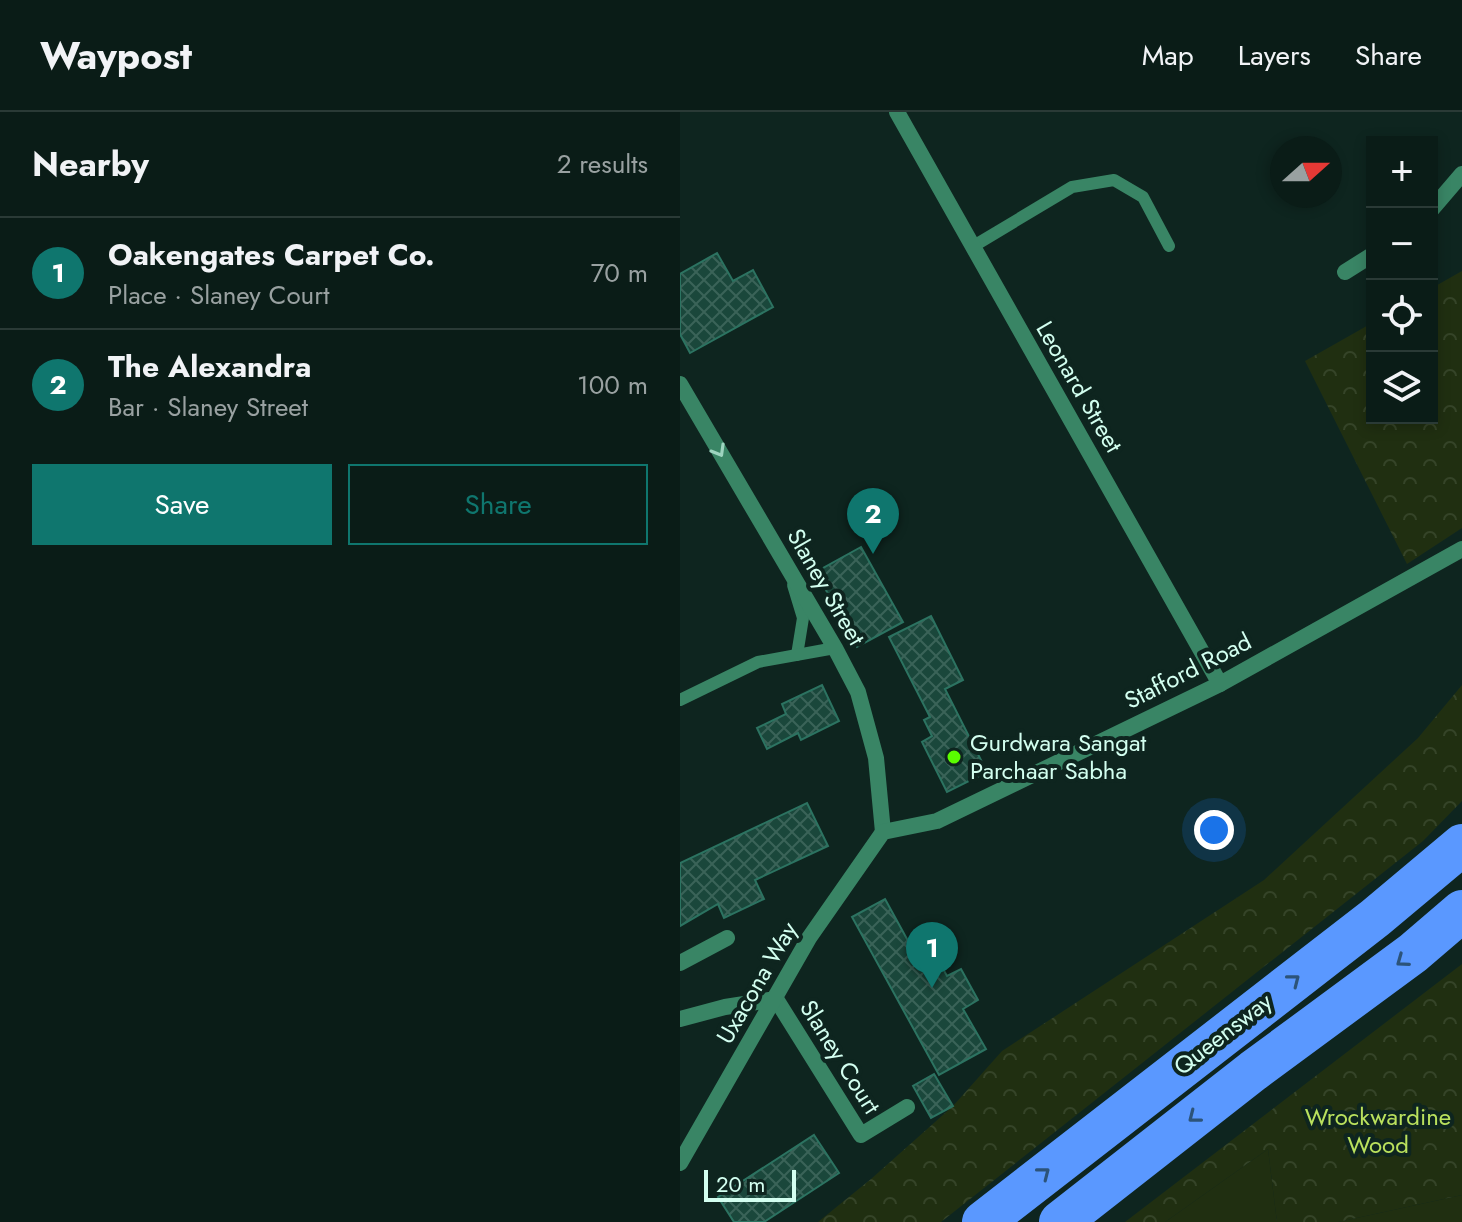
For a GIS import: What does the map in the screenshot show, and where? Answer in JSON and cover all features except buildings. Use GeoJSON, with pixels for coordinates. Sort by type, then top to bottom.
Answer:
{"type":"FeatureCollection","features":[{"type":"Feature","properties":{"kind":"highway","name":"Queensway"},"geometry":{"type":"LineString","coordinates":[[983,1222],[1375,918],[1462,845]]}},
{"type":"Feature","properties":{"kind":"highway","name":"Queensway"},"geometry":{"type":"LineString","coordinates":[[1060,1222],[1253,1071],[1413,953],[1462,911]]}},
{"type":"Feature","properties":{"kind":"street","name":"Leonard Street"},"geometry":{"type":"LineString","coordinates":[[897,112],[1220,684]]}},
{"type":"Feature","properties":{"kind":"street"},"geometry":{"type":"LineString","coordinates":[[1433,208],[1462,174]]}},
{"type":"Feature","properties":{"kind":"street"},"geometry":{"type":"LineString","coordinates":[[1345,272],[1366,259]]}},
{"type":"Feature","properties":{"kind":"street","name":"Slaney Street"},"geometry":{"type":"LineString","coordinates":[[680,384],[858,692],[876,758],[883,832]]}},
{"type":"Feature","properties":{"kind":"street","name":"Stafford Road"},"geometry":{"type":"LineString","coordinates":[[883,832],[937,821],[1220,684],[1462,549]]}},
{"type":"Feature","properties":{"kind":"street","name":"Uxacona Way"},"geometry":{"type":"LineString","coordinates":[[680,1163],[809,938],[883,832]]}},
{"type":"Feature","properties":{"kind":"street"},"geometry":{"type":"LineString","coordinates":[[680,963],[727,938]]}},
{"type":"Feature","properties":{"kind":"street"},"geometry":{"type":"LineString","coordinates":[[680,1019],[725,1007],[776,999]]}},
{"type":"Feature","properties":{"kind":"street","name":"Slaney Court"},"geometry":{"type":"LineString","coordinates":[[776,999],[861,1135],[907,1107]]}},
{"type":"Feature","properties":{"kind":"lane"},"geometry":{"type":"LineString","coordinates":[[972,247],[1072,187],[1114,180],[1143,197],[1169,246]]}},
{"type":"Feature","properties":{"kind":"lane"},"geometry":{"type":"LineString","coordinates":[[789,570],[803,618],[797,655]]}},
{"type":"Feature","properties":{"kind":"lane"},"geometry":{"type":"LineString","coordinates":[[680,700],[758,662],[835,648]]}},
{"type":"Feature","properties":{"kind":"green space"},"geometry":{"type":"Polygon","coordinates":[[[1462,271],[1462,528],[1407,564],[1305,361],[1366,326],[1366,424],[1438,424],[1438,285],[1462,271]]]}},
{"type":"Feature","properties":{"kind":"green space"},"geometry":{"type":"Polygon","coordinates":[[[1462,685],[1462,801],[1423,841],[941,1222],[818,1222],[953,1106],[1002,1051],[1264,880],[1418,738],[1462,685]]]}},
{"type":"Feature","properties":{"kind":"green space","name":"Wrockwardine Wood"},"geometry":{"type":"Polygon","coordinates":[[[1462,964],[1462,1195],[1338,1222],[1277,1222],[1268,1149],[1165,1222],[1125,1222],[1462,964]]]}},
{"type":"Feature","properties":{"kind":"green space"},"geometry":{"type":"Polygon","coordinates":[[[1268,1149],[1277,1222],[1165,1222],[1268,1149]]]}},
{"type":"Feature","properties":{"kind":"green space"},"geometry":{"type":"Polygon","coordinates":[[[1462,1195],[1462,1222],[1338,1222],[1462,1195]]]}},
{"type":"Feature","properties":{"kind":"place","name":"The Alexandra"},"geometry":{"type":"Point","coordinates":[873,554]}},
{"type":"Feature","properties":{"kind":"place","name":"Gurdwara Sangat Parchaar Sabha"},"geometry":{"type":"Point","coordinates":[954,757]}},
{"type":"Feature","properties":{"kind":"place","name":"Oakengates Carpet Co."},"geometry":{"type":"Point","coordinates":[932,988]}}]}
